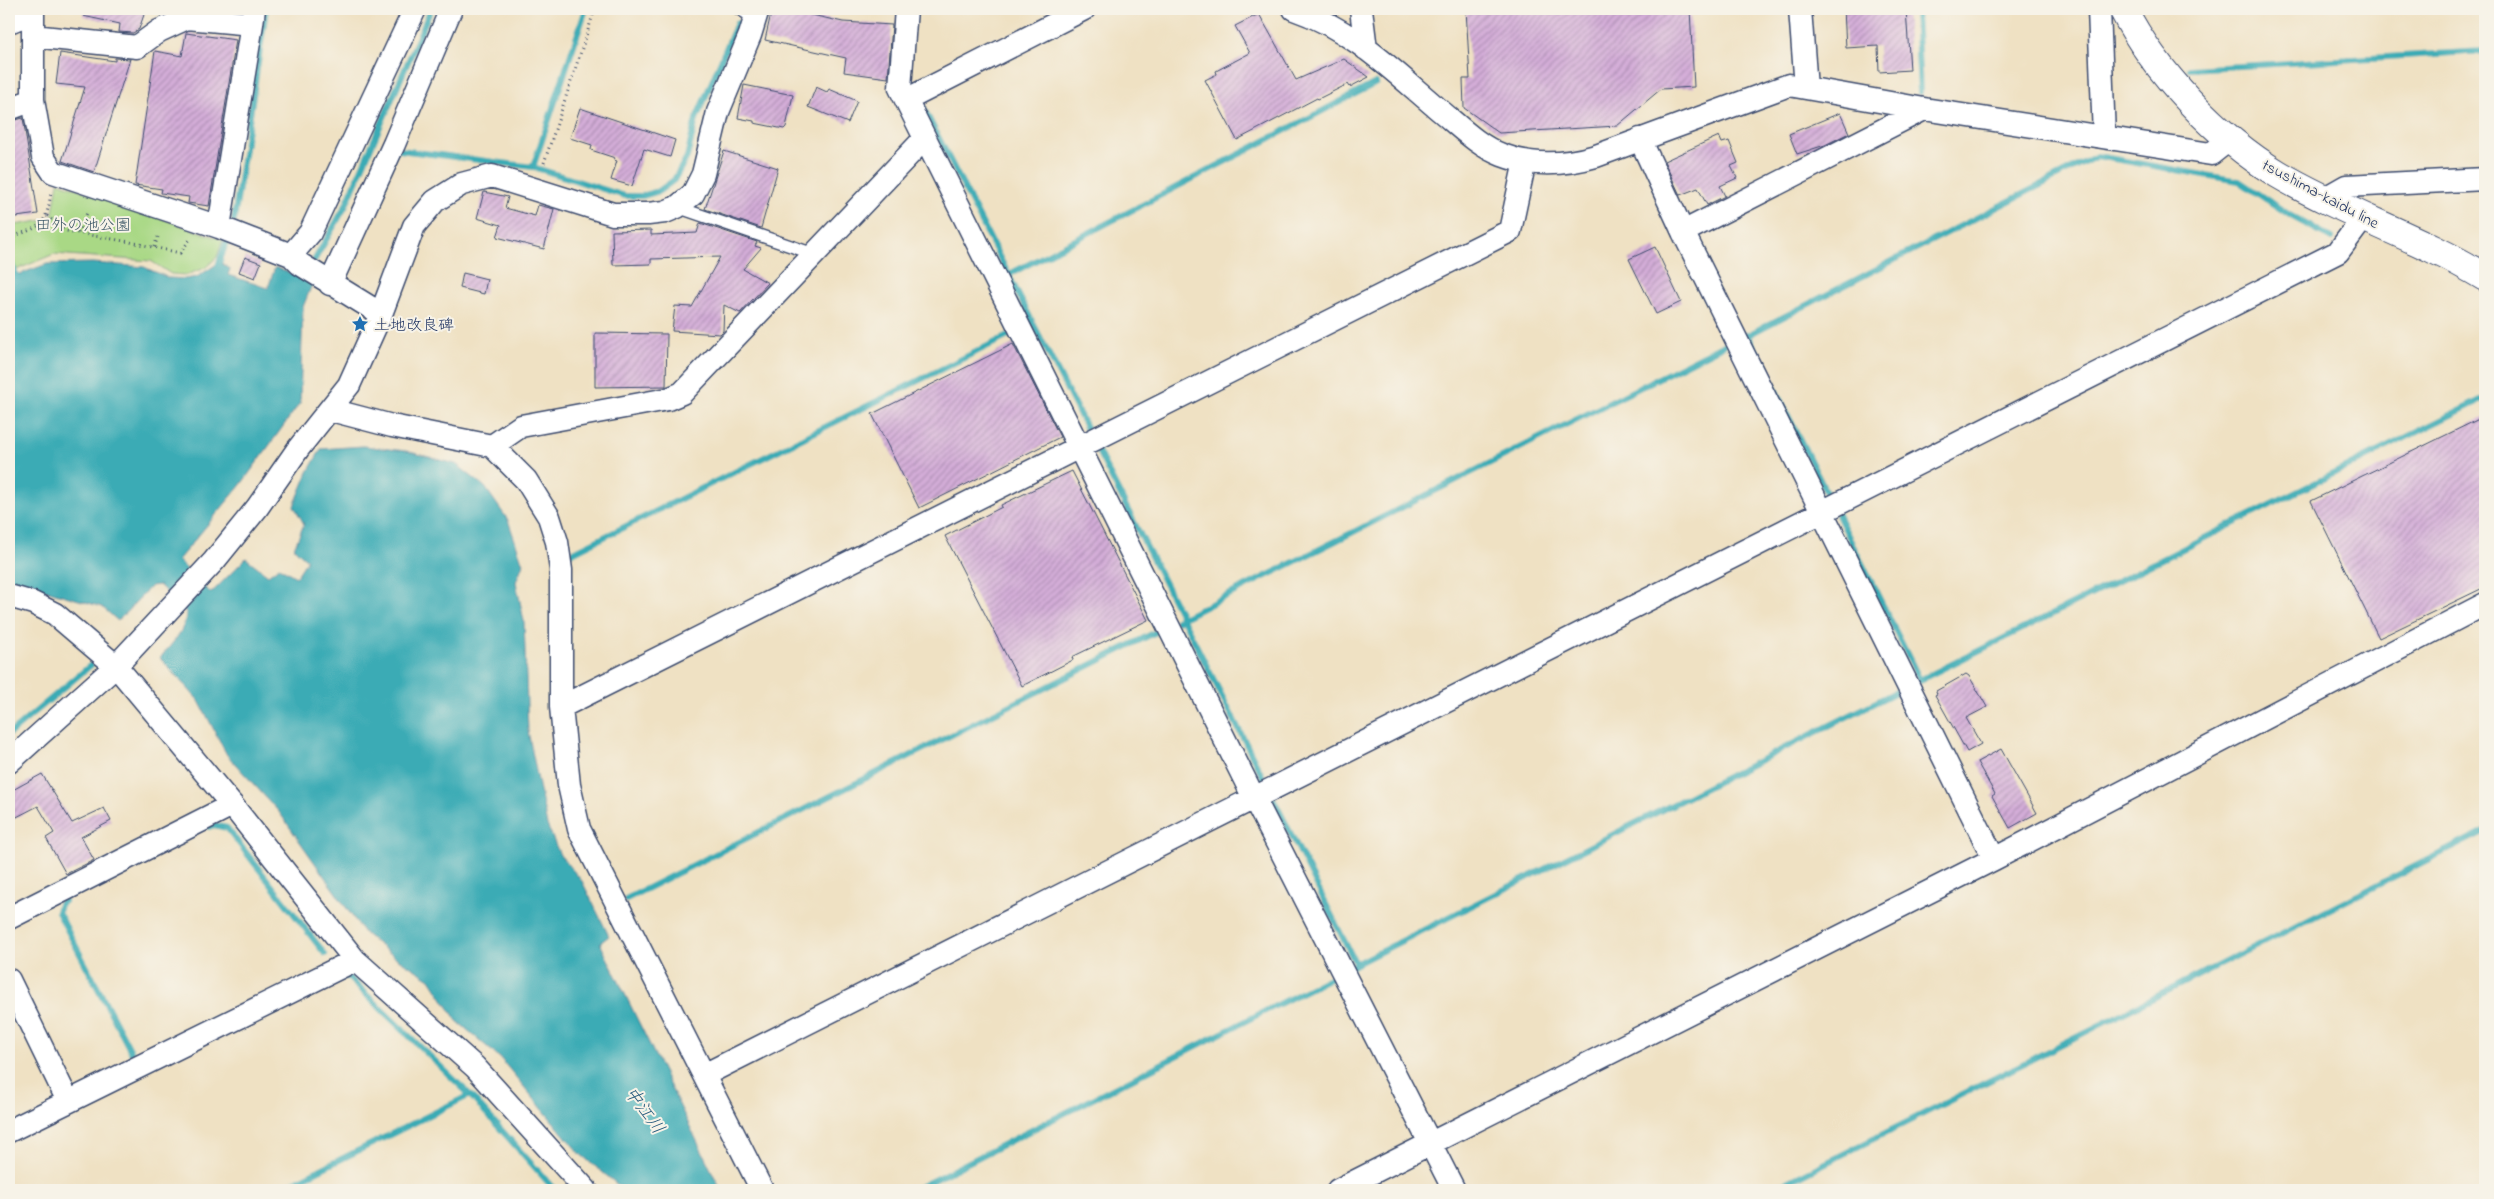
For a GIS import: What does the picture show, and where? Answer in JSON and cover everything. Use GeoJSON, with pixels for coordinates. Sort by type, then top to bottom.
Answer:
{"type":"FeatureCollection","features":[{"type":"Feature","properties":{"kind":"main road","name":"tsushima-kaidu line"},"geometry":{"type":"LineString","coordinates":[[2123,9],[2150,53],[2179,89],[2230,139],[2277,173],[2364,217],[2417,241],[2485,278]]}},
{"type":"Feature","properties":{"kind":"street"},"geometry":{"type":"LineString","coordinates":[[296,260],[415,9]]}},
{"type":"Feature","properties":{"kind":"street"},"geometry":{"type":"LineString","coordinates":[[327,282],[394,144],[451,9]]}},
{"type":"Feature","properties":{"kind":"street"},"geometry":{"type":"LineString","coordinates":[[906,9],[900,88],[1254,798],[1454,1190]]}},
{"type":"Feature","properties":{"kind":"street"},"geometry":{"type":"LineString","coordinates":[[906,100],[1084,9]]}},
{"type":"Feature","properties":{"kind":"street"},"geometry":{"type":"LineString","coordinates":[[1294,9],[1334,26],[1366,49],[1477,142],[1502,155],[1525,162],[1572,163],[1788,85],[1924,109],[2212,154],[2230,139]]}},
{"type":"Feature","properties":{"kind":"street"},"geometry":{"type":"LineString","coordinates":[[1361,9],[1366,49]]}},
{"type":"Feature","properties":{"kind":"street"},"geometry":{"type":"LineString","coordinates":[[1800,9],[1806,88]]}},
{"type":"Feature","properties":{"kind":"street"},"geometry":{"type":"LineString","coordinates":[[2099,9],[2104,137]]}},
{"type":"Feature","properties":{"kind":"street"},"geometry":{"type":"LineString","coordinates":[[9,22],[34,10],[33,100],[43,157],[53,172],[211,224],[296,260],[327,282],[381,314]]}},
{"type":"Feature","properties":{"kind":"street"},"geometry":{"type":"LineString","coordinates":[[9,762],[116,666],[214,561],[257,508],[298,449],[331,410],[349,384],[381,314],[414,226],[435,201],[462,184],[492,176],[613,214],[648,214],[665,212],[677,207],[692,194],[703,174],[718,112],[751,12]]}},
{"type":"Feature","properties":{"kind":"street"},"geometry":{"type":"LineString","coordinates":[[33,36],[137,47],[181,14],[253,16],[211,224]]}},
{"type":"Feature","properties":{"kind":"street"},"geometry":{"type":"LineString","coordinates":[[9,109],[33,100]]}},
{"type":"Feature","properties":{"kind":"street"},"geometry":{"type":"LineString","coordinates":[[1683,232],[1924,109]]}},
{"type":"Feature","properties":{"kind":"street"},"geometry":{"type":"LineString","coordinates":[[492,446],[521,426],[668,399],[682,393],[924,139]]}},
{"type":"Feature","properties":{"kind":"street"},"geometry":{"type":"LineString","coordinates":[[1640,139],[1683,232],[1821,513],[1994,859]]}},
{"type":"Feature","properties":{"kind":"street"},"geometry":{"type":"LineString","coordinates":[[561,707],[1510,231],[1525,162]]}},
{"type":"Feature","properties":{"kind":"street"},"geometry":{"type":"LineString","coordinates":[[2325,198],[2346,186],[2485,178]]}},
{"type":"Feature","properties":{"kind":"street"},"geometry":{"type":"LineString","coordinates":[[704,1075],[2338,252],[2364,217]]}},
{"type":"Feature","properties":{"kind":"street"},"geometry":{"type":"LineString","coordinates":[[331,410],[392,426],[492,446],[526,480],[548,517],[557,542],[561,570],[561,707],[569,785],[579,829],[762,1190]]}},
{"type":"Feature","properties":{"kind":"street"},"geometry":{"type":"LineString","coordinates":[[9,596],[33,603],[55,614],[116,666],[232,804],[355,960],[475,1066],[586,1190]]}},
{"type":"Feature","properties":{"kind":"street"},"geometry":{"type":"LineString","coordinates":[[1338,1190],[1994,859],[2485,604]]}},
{"type":"Feature","properties":{"kind":"street"},"geometry":{"type":"LineString","coordinates":[[9,918],[232,804]]}},
{"type":"Feature","properties":{"kind":"street"},"geometry":{"type":"LineString","coordinates":[[9,1130],[355,960]]}},
{"type":"Feature","properties":{"kind":"street"},"geometry":{"type":"LineString","coordinates":[[9,980],[68,1101]]}},
{"type":"Feature","properties":{"kind":"lane"},"geometry":{"type":"LineString","coordinates":[[677,207],[814,254]]}},
{"type":"Feature","properties":{"kind":"path"},"geometry":{"type":"LineString","coordinates":[[544,164],[595,9]]}},
{"type":"Feature","properties":{"kind":"path"},"geometry":{"type":"LineString","coordinates":[[9,238],[36,228],[47,216],[53,172]]}},
{"type":"Feature","properties":{"kind":"path"},"geometry":{"type":"LineString","coordinates":[[78,233],[86,213]]}},
{"type":"Feature","properties":{"kind":"path"},"geometry":{"type":"LineString","coordinates":[[47,216],[66,231],[180,253],[211,224]]}},
{"type":"Feature","properties":{"kind":"path"},"geometry":{"type":"LineString","coordinates":[[154,247],[158,237]]}},
{"type":"Feature","properties":{"kind":"green space","name":"田外の池公園"},"geometry":{"type":"Polygon","coordinates":[[[58,182],[223,240],[217,257],[205,268],[186,275],[171,274],[151,261],[54,254],[9,273],[9,226],[52,219],[58,182]]]}},
{"type":"Feature","properties":{"kind":"water","name":"中江川"},"geometry":{"type":"Polygon","coordinates":[[[220,262],[230,269],[228,275],[268,288],[275,267],[313,282],[303,307],[300,403],[240,486],[178,560],[211,593],[246,558],[268,575],[279,567],[296,577],[307,560],[294,548],[304,524],[294,506],[308,472],[321,449],[363,446],[406,451],[456,464],[485,487],[508,520],[523,564],[516,582],[524,621],[528,731],[547,825],[560,855],[582,881],[609,936],[600,943],[721,1190],[624,1190],[579,1153],[500,1058],[457,1021],[430,979],[395,957],[364,933],[279,812],[227,755],[199,701],[160,658],[181,631],[186,612],[159,585],[151,586],[118,621],[102,607],[9,579],[9,278],[47,264],[93,263],[144,267],[169,278],[186,279],[197,277],[220,262]]]}},
{"type":"Feature","properties":{"kind":"building"},"geometry":{"type":"Polygon","coordinates":[[[84,9],[146,9],[139,29],[133,33],[119,32],[120,24],[83,16],[84,9]]]}},
{"type":"Feature","properties":{"kind":"building"},"geometry":{"type":"Polygon","coordinates":[[[772,9],[785,9],[843,22],[892,25],[888,78],[844,72],[846,58],[765,40],[772,9]]]}},
{"type":"Feature","properties":{"kind":"building"},"geometry":{"type":"Polygon","coordinates":[[[1466,9],[1690,9],[1694,87],[1661,89],[1617,126],[1499,133],[1464,108],[1463,79],[1470,79],[1466,9]]]}},
{"type":"Feature","properties":{"kind":"building"},"geometry":{"type":"Polygon","coordinates":[[[1844,9],[1906,9],[1910,70],[1879,72],[1878,46],[1846,48],[1844,9]]]}},
{"type":"Feature","properties":{"kind":"building"},"geometry":{"type":"Polygon","coordinates":[[[1259,14],[1296,80],[1344,59],[1369,77],[1350,87],[1348,84],[1317,98],[1237,140],[1205,80],[1217,74],[1216,71],[1250,53],[1235,26],[1259,14]]]}},
{"type":"Feature","properties":{"kind":"building"},"geometry":{"type":"Polygon","coordinates":[[[186,33],[236,40],[209,206],[188,203],[189,197],[161,193],[162,189],[135,185],[155,51],[182,56],[186,33]]]}},
{"type":"Feature","properties":{"kind":"building"},"geometry":{"type":"Polygon","coordinates":[[[60,53],[115,61],[115,58],[130,59],[94,172],[62,161],[85,87],[56,84],[60,53]]]}},
{"type":"Feature","properties":{"kind":"building"},"geometry":{"type":"Polygon","coordinates":[[[744,85],[793,95],[784,129],[738,118],[744,85]]]}},
{"type":"Feature","properties":{"kind":"building"},"geometry":{"type":"Polygon","coordinates":[[[816,87],[827,92],[829,89],[857,101],[848,123],[808,107],[816,87]]]}},
{"type":"Feature","properties":{"kind":"building"},"geometry":{"type":"Polygon","coordinates":[[[580,108],[675,140],[670,157],[644,149],[632,186],[611,180],[617,161],[614,160],[615,158],[591,150],[592,145],[570,138],[580,108]]]}},
{"type":"Feature","properties":{"kind":"building"},"geometry":{"type":"Polygon","coordinates":[[[1840,113],[1849,133],[1825,145],[1797,154],[1789,134],[1840,113]]]}},
{"type":"Feature","properties":{"kind":"building"},"geometry":{"type":"Polygon","coordinates":[[[23,118],[38,214],[9,218],[9,122],[23,118]]]}},
{"type":"Feature","properties":{"kind":"building"},"geometry":{"type":"Polygon","coordinates":[[[1719,136],[1722,143],[1729,141],[1738,163],[1731,166],[1737,178],[1720,186],[1725,196],[1707,205],[1698,188],[1680,195],[1664,161],[1719,136]]]}},
{"type":"Feature","properties":{"kind":"building"},"geometry":{"type":"Polygon","coordinates":[[[724,151],[778,168],[761,228],[705,209],[724,151]]]}},
{"type":"Feature","properties":{"kind":"building"},"geometry":{"type":"Polygon","coordinates":[[[484,192],[508,197],[505,208],[535,216],[538,205],[554,209],[544,249],[497,237],[501,225],[477,218],[484,192]]]}},
{"type":"Feature","properties":{"kind":"building"},"geometry":{"type":"Polygon","coordinates":[[[700,223],[757,242],[755,246],[761,248],[743,269],[768,283],[740,313],[724,305],[723,331],[720,334],[672,331],[675,306],[692,307],[720,257],[651,259],[651,264],[613,265],[612,231],[651,230],[651,235],[697,233],[700,223]]]}},
{"type":"Feature","properties":{"kind":"building"},"geometry":{"type":"Polygon","coordinates":[[[1655,247],[1681,302],[1656,314],[1629,259],[1655,247]]]}},
{"type":"Feature","properties":{"kind":"building"},"geometry":{"type":"Polygon","coordinates":[[[245,257],[261,263],[255,278],[239,272],[245,257]]]}},
{"type":"Feature","properties":{"kind":"building"},"geometry":{"type":"Polygon","coordinates":[[[463,273],[487,279],[484,294],[460,288],[463,273]]]}},
{"type":"Feature","properties":{"kind":"building"},"geometry":{"type":"Polygon","coordinates":[[[595,333],[667,334],[666,386],[595,387],[595,333]]]}},
{"type":"Feature","properties":{"kind":"building"},"geometry":{"type":"Polygon","coordinates":[[[1013,344],[1060,437],[919,508],[872,414],[1013,344]]]}},
{"type":"Feature","properties":{"kind":"building"},"geometry":{"type":"Polygon","coordinates":[[[2485,416],[2485,587],[2379,638],[2311,501],[2485,416]]]}},
{"type":"Feature","properties":{"kind":"building"},"geometry":{"type":"Polygon","coordinates":[[[1072,471],[1148,620],[1072,657],[1073,660],[1022,686],[945,536],[1002,507],[1001,505],[1072,471]]]}},
{"type":"Feature","properties":{"kind":"building"},"geometry":{"type":"Polygon","coordinates":[[[1966,674],[1987,707],[1966,718],[1981,744],[1967,752],[1935,695],[1937,694],[1936,691],[1966,674]]]}},
{"type":"Feature","properties":{"kind":"building"},"geometry":{"type":"Polygon","coordinates":[[[2001,749],[2037,813],[2010,828],[1992,796],[1995,794],[1977,762],[2001,749]]]}},
{"type":"Feature","properties":{"kind":"building"},"geometry":{"type":"Polygon","coordinates":[[[42,774],[72,823],[104,808],[111,821],[81,837],[94,860],[66,874],[46,838],[54,833],[38,806],[9,821],[9,792],[42,774]]]}},
{"type":"Feature","properties":{"kind":"waterway"},"geometry":{"type":"LineString","coordinates":[[234,220],[266,9]]}},
{"type":"Feature","properties":{"kind":"waterway"},"geometry":{"type":"LineString","coordinates":[[311,266],[345,207],[431,9]]}},
{"type":"Feature","properties":{"kind":"waterway"},"geometry":{"type":"LineString","coordinates":[[533,167],[586,9]]}},
{"type":"Feature","properties":{"kind":"waterway"},"geometry":{"type":"LineString","coordinates":[[1916,9],[1920,92]]}},
{"type":"Feature","properties":{"kind":"waterway"},"geometry":{"type":"LineString","coordinates":[[400,150],[533,167],[625,196],[642,196],[659,191],[674,180],[687,157],[696,119],[737,23]]}},
{"type":"Feature","properties":{"kind":"waterway"},"geometry":{"type":"LineString","coordinates":[[2190,69],[2485,51]]}},
{"type":"Feature","properties":{"kind":"waterway"},"geometry":{"type":"LineString","coordinates":[[1008,275],[1376,83]]}},
{"type":"Feature","properties":{"kind":"waterway"},"geometry":{"type":"LineString","coordinates":[[921,103],[1089,433]]}},
{"type":"Feature","properties":{"kind":"waterway"},"geometry":{"type":"LineString","coordinates":[[1742,336],[1748,335],[2097,156],[2239,181],[2291,216],[2332,238]]}},
{"type":"Feature","properties":{"kind":"waterway"},"geometry":{"type":"LineString","coordinates":[[217,269],[226,243]]}},
{"type":"Feature","properties":{"kind":"waterway"},"geometry":{"type":"LineString","coordinates":[[9,258],[19,282]]}},
{"type":"Feature","properties":{"kind":"waterway"},"geometry":{"type":"LineString","coordinates":[[572,553],[1014,333]]}},
{"type":"Feature","properties":{"kind":"waterway"},"geometry":{"type":"LineString","coordinates":[[1748,335],[1829,498]]}},
{"type":"Feature","properties":{"kind":"waterway"},"geometry":{"type":"LineString","coordinates":[[1177,621],[1724,345]]}},
{"type":"Feature","properties":{"kind":"waterway"},"geometry":{"type":"LineString","coordinates":[[1916,682],[2485,398]]}},
{"type":"Feature","properties":{"kind":"waterway"},"geometry":{"type":"LineString","coordinates":[[1097,449],[1266,783]]}},
{"type":"Feature","properties":{"kind":"waterway"},"geometry":{"type":"LineString","coordinates":[[1837,513],[1920,680]]}},
{"type":"Feature","properties":{"kind":"waterway"},"geometry":{"type":"LineString","coordinates":[[626,899],[1160,630]]}},
{"type":"Feature","properties":{"kind":"waterway"},"geometry":{"type":"LineString","coordinates":[[9,734],[91,665]]}},
{"type":"Feature","properties":{"kind":"waterway"},"geometry":{"type":"LineString","coordinates":[[1350,967],[1896,692]]}},
{"type":"Feature","properties":{"kind":"waterway"},"geometry":{"type":"LineString","coordinates":[[1273,798],[1356,964]]}},
{"type":"Feature","properties":{"kind":"waterway"},"geometry":{"type":"LineString","coordinates":[[209,827],[214,825],[227,828],[325,954]]}},
{"type":"Feature","properties":{"kind":"waterway"},"geometry":{"type":"LineString","coordinates":[[1772,1190],[2485,831]]}},
{"type":"Feature","properties":{"kind":"waterway"},"geometry":{"type":"LineString","coordinates":[[64,901],[60,904],[58,912],[136,1061]]}},
{"type":"Feature","properties":{"kind":"waterway"},"geometry":{"type":"LineString","coordinates":[[347,976],[470,1095],[555,1190]]}},
{"type":"Feature","properties":{"kind":"waterway"},"geometry":{"type":"LineString","coordinates":[[914,1190],[1334,976]]}},
{"type":"Feature","properties":{"kind":"waterway"},"geometry":{"type":"LineString","coordinates":[[279,1190],[470,1095]]}},
{"type":"Feature","properties":{"kind":"place","name":"土地改良碑"},"geometry":{"type":"Point","coordinates":[360,324]}}]}
